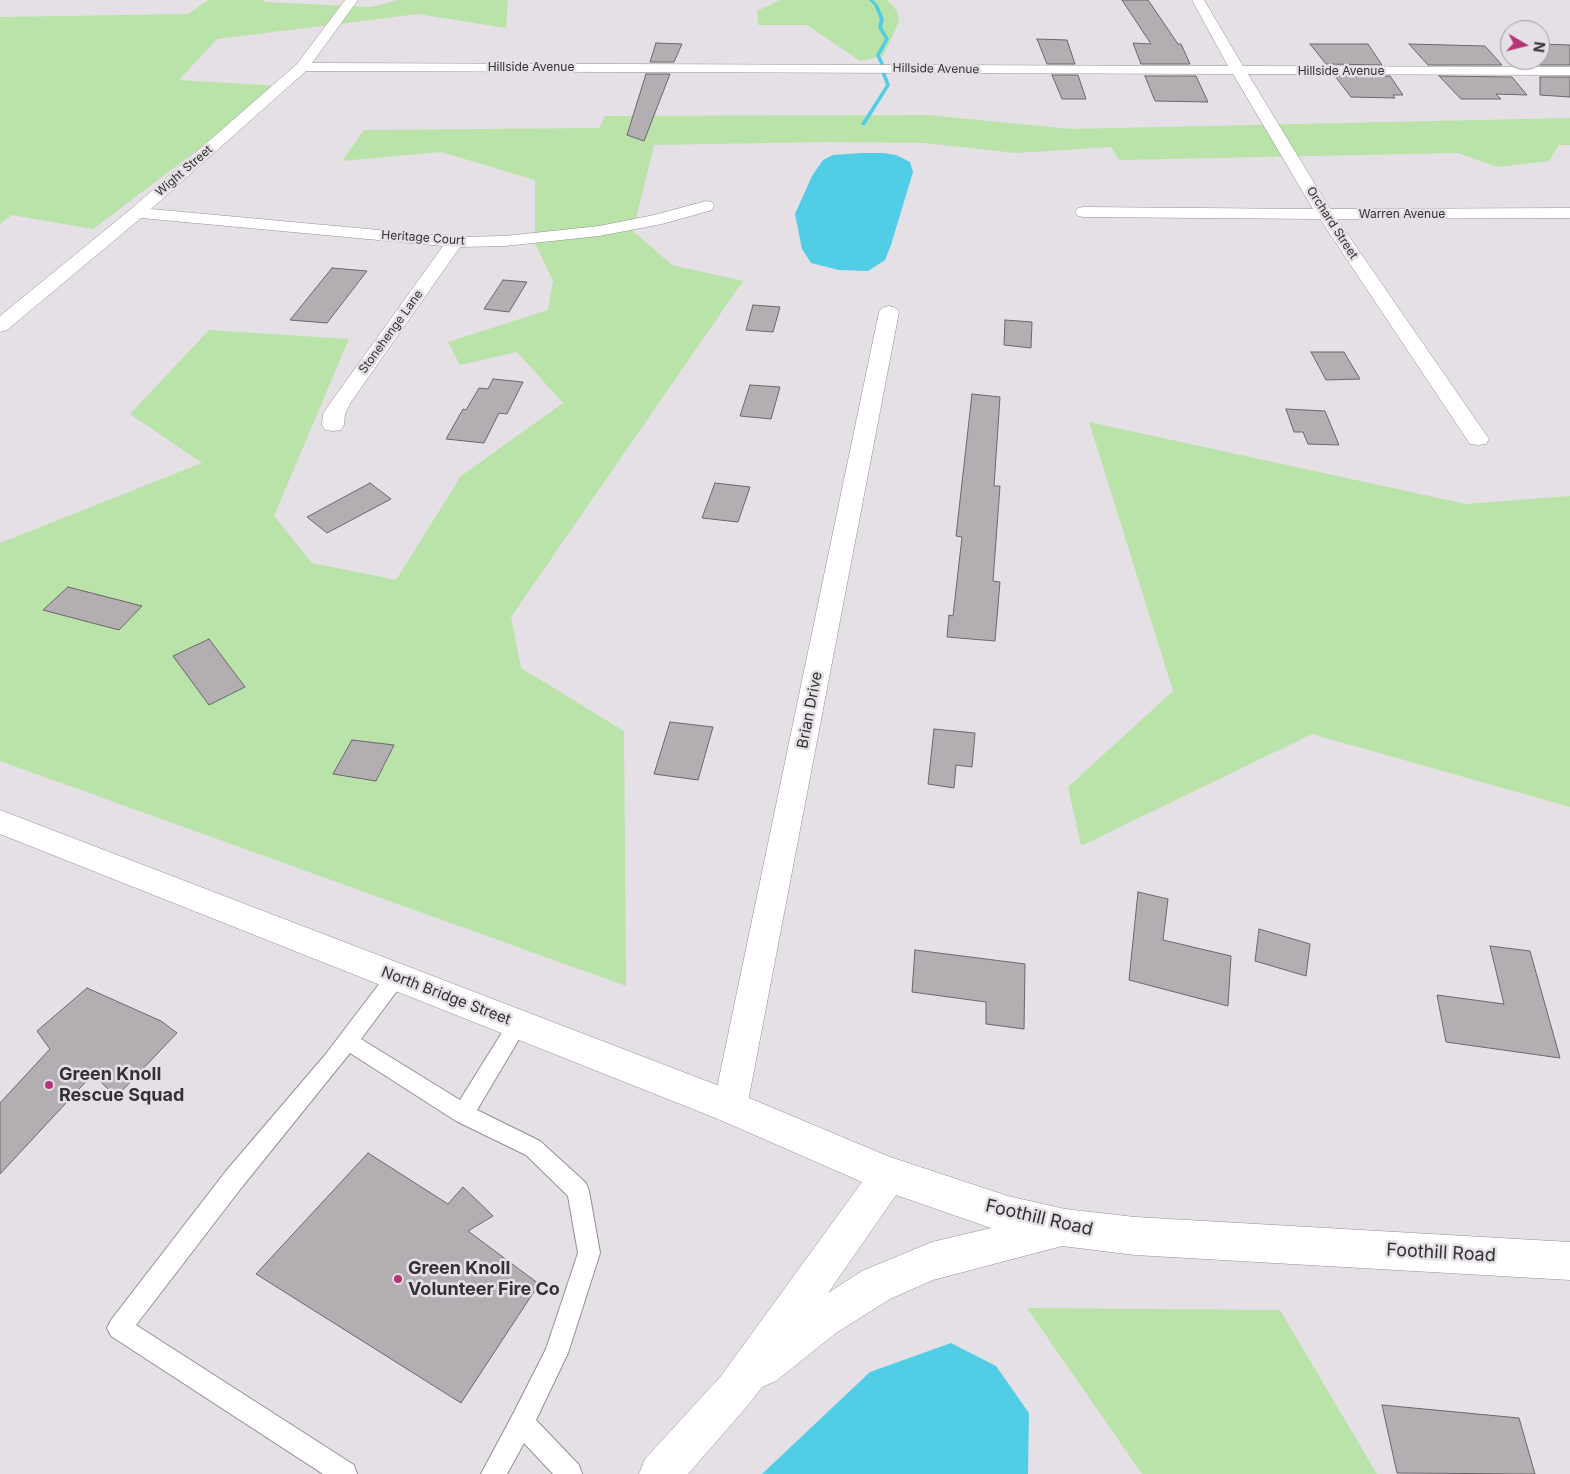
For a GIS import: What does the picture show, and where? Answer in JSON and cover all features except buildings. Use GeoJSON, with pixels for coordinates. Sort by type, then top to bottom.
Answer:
{"type":"FeatureCollection","features":[{"type":"Feature","properties":{"kind":"street","name":"Wight Street"},"geometry":{"type":"LineString","coordinates":[[0,326],[137,213],[302,67],[352,0]]}},
{"type":"Feature","properties":{"kind":"street","name":"Orchard Street"},"geometry":{"type":"LineString","coordinates":[[1198,0],[1325,214],[1478,439]]}},
{"type":"Feature","properties":{"kind":"street","name":"Hillside Avenue"},"geometry":{"type":"LineString","coordinates":[[302,67],[1570,71]]}},
{"type":"Feature","properties":{"kind":"street","name":"Heritage Court"},"geometry":{"type":"LineString","coordinates":[[137,213],[455,242],[505,241],[599,231],[656,220],[706,206]]}},
{"type":"Feature","properties":{"kind":"street","name":"Warren Avenue"},"geometry":{"type":"LineString","coordinates":[[1084,212],[1325,214],[1570,213]]}},
{"type":"Feature","properties":{"kind":"street","name":"Stonehenge Lane"},"geometry":{"type":"LineString","coordinates":[[333,425],[334,414],[341,402],[455,242]]}},
{"type":"Feature","properties":{"kind":"street","name":"Brian Drive"},"geometry":{"type":"LineString","coordinates":[[730,1107],[890,312]]}},
{"type":"Feature","properties":{"kind":"street","name":"North Bridge Street"},"geometry":{"type":"LineString","coordinates":[[0,822],[730,1107],[889,1175]]}},
{"type":"Feature","properties":{"kind":"street","name":"Foothill Road"},"geometry":{"type":"LineString","coordinates":[[889,1175],[1008,1215],[1065,1228],[1213,1242],[1471,1254],[1570,1261]]}},
{"type":"Feature","properties":{"kind":"street"},"geometry":{"type":"LineString","coordinates":[[660,1474],[735,1390],[889,1175]]}},
{"type":"Feature","properties":{"kind":"street"},"geometry":{"type":"LineString","coordinates":[[735,1390],[822,1319],[876,1285],[932,1261],[1065,1228]]}},
{"type":"Feature","properties":{"kind":"lane"},"geometry":{"type":"LineString","coordinates":[[345,1474],[119,1328],[234,1180],[348,1041],[396,976]]}},
{"type":"Feature","properties":{"kind":"lane"},"geometry":{"type":"LineString","coordinates":[[463,1114],[518,1024]]}},
{"type":"Feature","properties":{"kind":"lane"},"geometry":{"type":"LineString","coordinates":[[348,1041],[463,1114],[533,1148],[578,1191],[590,1253],[556,1352],[522,1423],[493,1474]]}},
{"type":"Feature","properties":{"kind":"lane"},"geometry":{"type":"LineString","coordinates":[[522,1423],[570,1474]]}},
{"type":"Feature","properties":{"kind":"green space"},"geometry":{"type":"Polygon","coordinates":[[[208,0],[265,0],[264,2],[371,7],[399,0],[508,0],[506,28],[418,14],[217,39],[179,80],[279,86],[269,96],[93,229],[12,215],[0,224],[0,17],[188,14],[208,0]]]}},
{"type":"Feature","properties":{"kind":"green space"},"geometry":{"type":"Polygon","coordinates":[[[780,0],[887,0],[897,11],[899,22],[883,56],[860,61],[807,25],[758,25],[757,11],[780,0]]]}},
{"type":"Feature","properties":{"kind":"green space"},"geometry":{"type":"Polygon","coordinates":[[[927,115],[1071,129],[1570,118],[1570,145],[1559,145],[1549,161],[1497,167],[1458,153],[1119,160],[1111,147],[1016,153],[925,143],[825,142],[654,145],[633,231],[672,265],[743,281],[511,617],[521,668],[624,731],[626,986],[0,761],[0,543],[202,463],[130,414],[209,330],[349,339],[274,516],[312,563],[396,580],[461,476],[563,403],[517,352],[460,365],[448,342],[548,310],[553,281],[535,243],[535,180],[441,152],[342,161],[364,130],[599,128],[605,116],[927,115]]]}},
{"type":"Feature","properties":{"kind":"green space"},"geometry":{"type":"Polygon","coordinates":[[[1089,422],[1466,504],[1570,496],[1570,807],[1312,734],[1081,846],[1068,787],[1173,691],[1089,422]]]}},
{"type":"Feature","properties":{"kind":"green space"},"geometry":{"type":"Polygon","coordinates":[[[1027,1308],[1280,1310],[1377,1474],[1142,1474],[1027,1308]]]}},
{"type":"Feature","properties":{"kind":"water"},"geometry":{"type":"Polygon","coordinates":[[[861,153],[896,155],[910,162],[913,172],[885,260],[868,271],[839,270],[811,263],[802,249],[795,214],[812,176],[823,160],[833,155],[861,153]]]}},
{"type":"Feature","properties":{"kind":"water"},"geometry":{"type":"Polygon","coordinates":[[[951,1343],[996,1366],[1029,1413],[1028,1474],[762,1474],[870,1372],[951,1343]]]}},
{"type":"Feature","properties":{"kind":"waterway"},"geometry":{"type":"LineString","coordinates":[[871,0],[876,5],[882,19],[880,27],[887,39],[878,55],[883,66]]}},
{"type":"Feature","properties":{"kind":"waterway"},"geometry":{"type":"LineString","coordinates":[[863,124],[888,85],[883,72]]}},
{"type":"Feature","properties":{"kind":"place","name":"Green Knoll Rescue Squad"},"geometry":{"type":"Point","coordinates":[49,1085]}},
{"type":"Feature","properties":{"kind":"place","name":"Green Knoll Volunteer Fire Co"},"geometry":{"type":"Point","coordinates":[398,1279]}}]}
